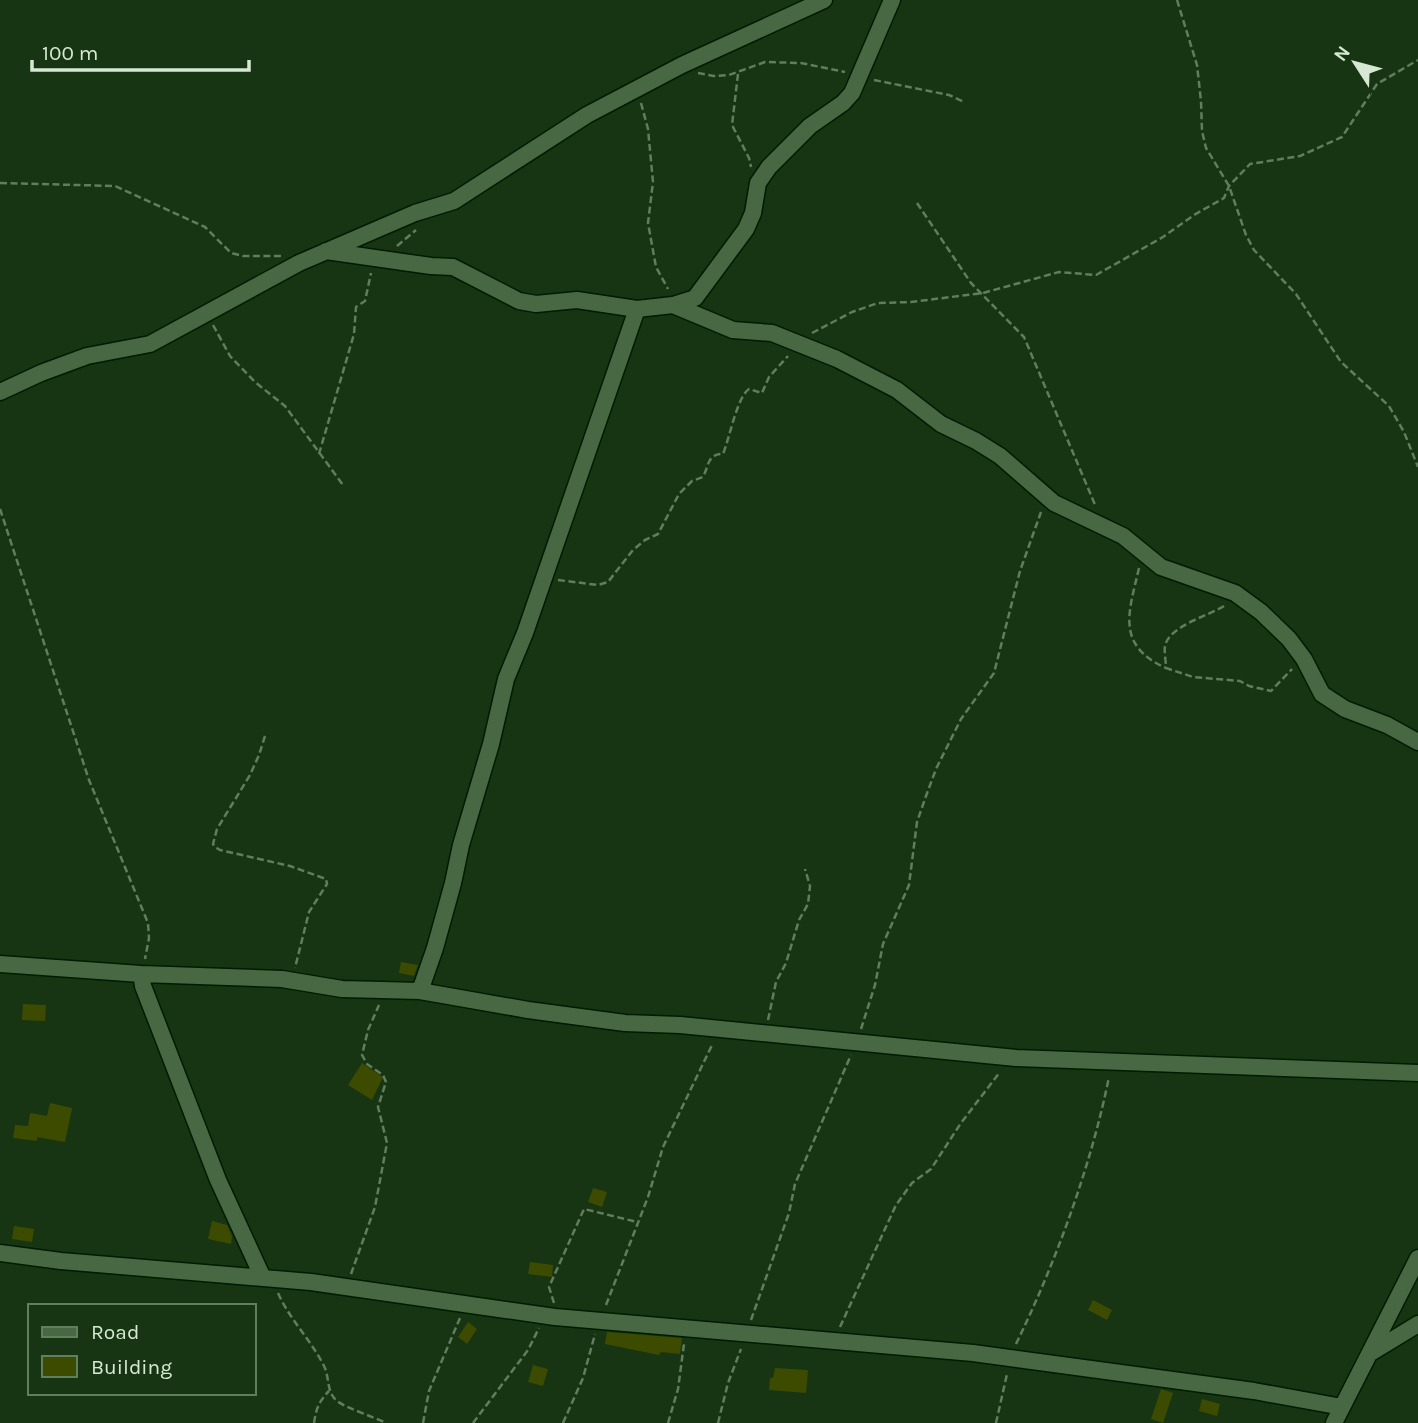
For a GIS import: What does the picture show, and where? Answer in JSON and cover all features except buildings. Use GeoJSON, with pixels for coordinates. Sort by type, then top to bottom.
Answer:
{"type":"FeatureCollection","features":[{"type":"Feature","properties":{"kind":"street"},"geometry":{"type":"LineString","coordinates":[[0,392],[87,356],[150,344],[299,262],[415,213],[454,201],[587,115],[682,65],[824,0]]}},
{"type":"Feature","properties":{"kind":"street"},"geometry":{"type":"LineString","coordinates":[[326,251],[431,267],[459,268],[519,301],[536,304],[577,300],[636,309],[673,306],[695,298],[751,221],[758,183],[769,167],[810,126],[848,99],[861,75],[892,0]]}},
{"type":"Feature","properties":{"kind":"street"},"geometry":{"type":"LineString","coordinates":[[706,284],[705,315],[709,321]]}},
{"type":"Feature","properties":{"kind":"street"},"geometry":{"type":"LineString","coordinates":[[673,306],[733,330],[772,333],[837,359],[897,390],[941,424],[1000,456],[1047,496],[1070,511],[1123,536],[1161,567],[1235,593],[1261,612],[1289,639],[1303,657],[1322,694],[1345,709],[1387,725],[1418,742]]}},
{"type":"Feature","properties":{"kind":"street"},"geometry":{"type":"LineString","coordinates":[[420,991],[453,883],[506,679],[544,578],[636,309]]}},
{"type":"Feature","properties":{"kind":"street"},"geometry":{"type":"LineString","coordinates":[[0,964],[141,974],[282,979],[385,992],[420,991],[528,1010],[625,1023],[717,1029],[1016,1058],[1418,1073]]}},
{"type":"Feature","properties":{"kind":"street"},"geometry":{"type":"LineString","coordinates":[[141,974],[205,1146],[268,1279]]}},
{"type":"Feature","properties":{"kind":"street"},"geometry":{"type":"LineString","coordinates":[[0,1254],[345,1286],[549,1317],[835,1340],[1009,1358],[1254,1391],[1342,1407]]}},
{"type":"Feature","properties":{"kind":"street"},"geometry":{"type":"LineString","coordinates":[[1334,1423],[1418,1258]]}},
{"type":"Feature","properties":{"kind":"street"},"geometry":{"type":"LineString","coordinates":[[1367,1355],[1418,1324]]}},
{"type":"Feature","properties":{"kind":"path"},"geometry":{"type":"LineString","coordinates":[[1177,0],[1197,65],[1202,131],[1206,148],[1229,186],[1254,250],[1296,293],[1341,362],[1389,406],[1404,432],[1418,467]]}},
{"type":"Feature","properties":{"kind":"path"},"geometry":{"type":"LineString","coordinates":[[544,578],[602,585],[608,582],[633,550],[658,534],[679,494],[692,481],[704,477],[708,460],[717,454],[723,454],[741,395],[748,389],[762,393],[769,377],[786,361],[796,342],[825,325],[878,303],[911,302],[983,293],[1059,272],[1096,275],[1224,198],[1229,186],[1250,164],[1300,156],[1342,137],[1377,84],[1418,60]]}},
{"type":"Feature","properties":{"kind":"path"},"geometry":{"type":"LineString","coordinates":[[682,65],[706,75],[738,73],[765,62],[801,63],[949,95],[964,102]]}},
{"type":"Feature","properties":{"kind":"path"},"geometry":{"type":"LineString","coordinates":[[738,73],[732,125],[758,183]]}},
{"type":"Feature","properties":{"kind":"path"},"geometry":{"type":"LineString","coordinates":[[633,91],[642,104],[648,129],[653,183],[648,223],[651,246],[656,267],[671,294],[673,306]]}},
{"type":"Feature","properties":{"kind":"path"},"geometry":{"type":"LineString","coordinates":[[0,183],[115,186],[205,227],[231,253],[243,256],[282,256]]}},
{"type":"Feature","properties":{"kind":"path"},"geometry":{"type":"LineString","coordinates":[[917,203],[971,283],[1024,337],[1104,526]]}},
{"type":"Feature","properties":{"kind":"path"},"geometry":{"type":"LineString","coordinates":[[319,454],[354,334],[356,307],[365,301],[372,268],[424,223],[437,207]]}},
{"type":"Feature","properties":{"kind":"path"},"geometry":{"type":"LineString","coordinates":[[208,312],[216,334],[230,356],[255,382],[285,406],[343,485]]}},
{"type":"Feature","properties":{"kind":"path"},"geometry":{"type":"LineString","coordinates":[[718,1423],[728,1383],[789,1213],[795,1184],[856,1042],[875,985],[883,944],[909,885],[918,822],[926,796],[961,719],[994,673],[1020,571],[1047,496]]}},
{"type":"Feature","properties":{"kind":"path"},"geometry":{"type":"LineString","coordinates":[[0,509],[97,801],[148,923],[149,938],[141,974]]}},
{"type":"Feature","properties":{"kind":"path"},"geometry":{"type":"LineString","coordinates":[[1147,557],[1139,567],[1129,626],[1136,649],[1145,657],[1166,668],[1194,677],[1240,681],[1270,691],[1277,687],[1303,657]]}},
{"type":"Feature","properties":{"kind":"path"},"geometry":{"type":"LineString","coordinates":[[1166,668],[1165,645],[1170,636],[1191,622],[1228,604],[1235,593]]}},
{"type":"Feature","properties":{"kind":"path"},"geometry":{"type":"LineString","coordinates":[[265,736],[259,755],[217,830],[213,844],[220,850],[290,866],[326,879],[327,884],[309,912],[291,981]]}},
{"type":"Feature","properties":{"kind":"path"},"geometry":{"type":"LineString","coordinates":[[768,1034],[776,982],[786,963],[799,919],[808,904],[810,886],[805,869]]}},
{"type":"Feature","properties":{"kind":"path"},"geometry":{"type":"LineString","coordinates":[[345,1286],[375,1207],[384,1168],[387,1143],[378,1107],[386,1082],[383,1075],[367,1064],[362,1048],[385,992]]}},
{"type":"Feature","properties":{"kind":"path"},"geometry":{"type":"LineString","coordinates":[[563,1423],[583,1378],[599,1322],[648,1198],[663,1147],[717,1029]]}},
{"type":"Feature","properties":{"kind":"path"},"geometry":{"type":"LineString","coordinates":[[835,1340],[896,1205],[912,1183],[931,1169],[996,1076],[1016,1058]]}},
{"type":"Feature","properties":{"kind":"path"},"geometry":{"type":"LineString","coordinates":[[996,1423],[1004,1395],[1009,1358],[1040,1296],[1086,1168],[1104,1103],[1111,1063]]}},
{"type":"Feature","properties":{"kind":"path"},"geometry":{"type":"LineString","coordinates":[[473,1423],[528,1350],[549,1317],[554,1301],[549,1287],[584,1209],[637,1223]]}},
{"type":"Feature","properties":{"kind":"path"},"geometry":{"type":"LineString","coordinates":[[268,1279],[288,1313],[314,1346],[326,1370],[329,1391],[337,1401],[386,1423]]}},
{"type":"Feature","properties":{"kind":"path"},"geometry":{"type":"LineString","coordinates":[[423,1423],[429,1391],[465,1306]]}},
{"type":"Feature","properties":{"kind":"path"},"geometry":{"type":"LineString","coordinates":[[668,1423],[678,1389],[686,1327]]}},
{"type":"Feature","properties":{"kind":"path"},"geometry":{"type":"LineString","coordinates":[[314,1423],[315,1411],[321,1398],[329,1391]]}}]}
